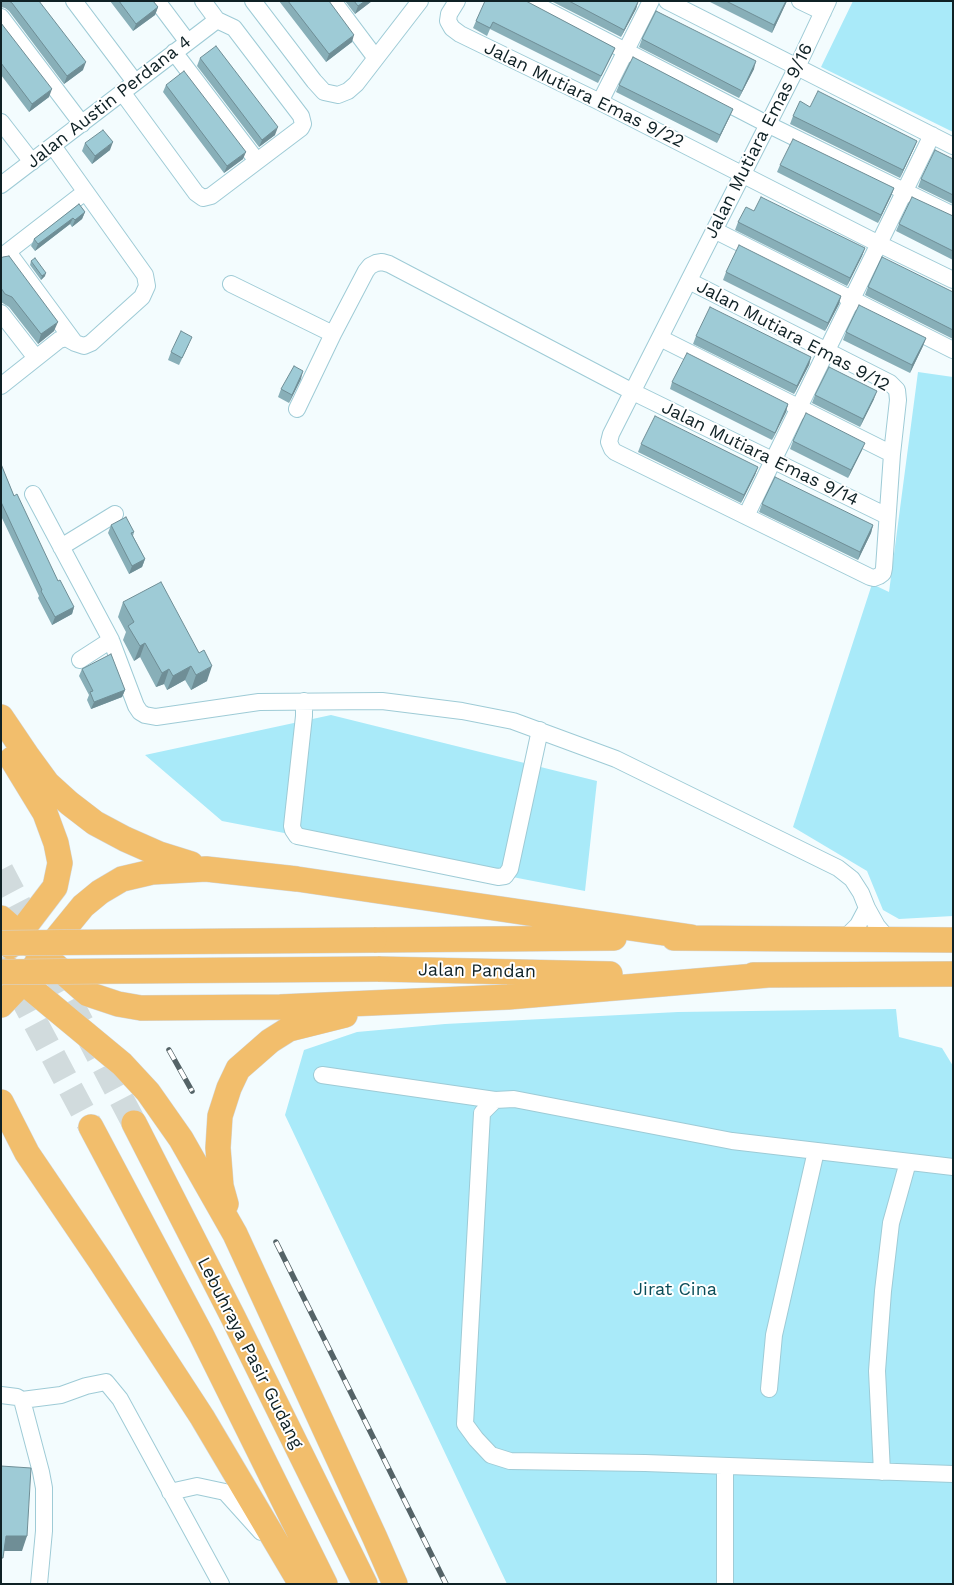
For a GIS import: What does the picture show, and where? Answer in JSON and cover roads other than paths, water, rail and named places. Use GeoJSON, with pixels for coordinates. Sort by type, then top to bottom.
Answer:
{"type":"FeatureCollection","features":[{"type":"Feature","properties":{"kind":"highway"},"geometry":{"type":"LineString","coordinates":[[1,717],[47,782],[69,803],[95,822],[125,839],[159,854],[206,869]]}},
{"type":"Feature","properties":{"kind":"highway"},"geometry":{"type":"LineString","coordinates":[[1,741],[45,813],[56,843],[60,863],[55,887],[7,932],[1,960],[12,977],[122,1064],[148,1092],[182,1140],[235,1234],[395,1584]]}},
{"type":"Feature","properties":{"kind":"highway"},"geometry":{"type":"LineString","coordinates":[[1,1005],[12,977],[43,955],[83,906],[100,892],[122,879],[152,872],[206,869],[297,879],[691,938]]}},
{"type":"Feature","properties":{"kind":"highway"},"geometry":{"type":"LineString","coordinates":[[7,932],[43,955],[88,994],[118,1004],[141,1008],[280,1007],[399,1002],[508,996],[768,975]]}},
{"type":"Feature","properties":{"kind":"highway","name":"Jalan Pandan"},"geometry":{"type":"LineString","coordinates":[[7,932],[374,940],[691,938],[953,940]]}},
{"type":"Feature","properties":{"kind":"highway","name":"Jalan Pandan"},"geometry":{"type":"LineString","coordinates":[[12,977],[378,968],[662,975],[953,974]]}},
{"type":"Feature","properties":{"kind":"highway"},"geometry":{"type":"LineString","coordinates":[[235,1234],[221,1186],[218,1148],[220,1116],[229,1088],[238,1069],[270,1041],[289,1029],[399,1002]]}},
{"type":"Feature","properties":{"kind":"highway"},"geometry":{"type":"LineString","coordinates":[[1,1102],[27,1153],[202,1417],[295,1574]]}},
{"type":"Feature","properties":{"kind":"highway","name":"Lebuhraya Pasir Gudang"},"geometry":{"type":"LineString","coordinates":[[134,1123],[233,1317],[365,1584]]}},
{"type":"Feature","properties":{"kind":"highway"},"geometry":{"type":"LineString","coordinates":[[1,1125],[27,1153]]}},
{"type":"Feature","properties":{"kind":"highway","name":"Lebuhraya Pasir Gudang"},"geometry":{"type":"LineString","coordinates":[[90,1127],[201,1334],[325,1584]]}},
{"type":"Feature","properties":{"kind":"street"},"geometry":{"type":"LineString","coordinates":[[74,1],[135,82]]}},
{"type":"Feature","properties":{"kind":"street"},"geometry":{"type":"LineString","coordinates":[[157,1],[187,41]]}},
{"type":"Feature","properties":{"kind":"street"},"geometry":{"type":"LineString","coordinates":[[122,92],[195,192],[200,196],[208,198],[301,128],[302,120],[297,111],[234,28],[217,20],[203,1]]}},
{"type":"Feature","properties":{"kind":"street"},"geometry":{"type":"LineString","coordinates":[[253,1],[314,81],[324,92],[338,95],[348,91],[356,84],[420,1]]}},
{"type":"Feature","properties":{"kind":"street"},"geometry":{"type":"LineString","coordinates":[[333,1],[376,57]]}},
{"type":"Feature","properties":{"kind":"street","name":"Jalan Mutiara Emas 9/22"},"geometry":{"type":"LineString","coordinates":[[457,1],[449,14],[448,21],[452,28],[460,34],[600,102],[878,244],[953,280]]}},
{"type":"Feature","properties":{"kind":"street"},"geometry":{"type":"LineString","coordinates":[[529,1],[767,124],[953,215]]}},
{"type":"Feature","properties":{"kind":"street"},"geometry":{"type":"LineString","coordinates":[[600,102],[651,1]]}},
{"type":"Feature","properties":{"kind":"street"},"geometry":{"type":"LineString","coordinates":[[667,1],[953,146]]}},
{"type":"Feature","properties":{"kind":"street"},"geometry":{"type":"LineString","coordinates":[[800,1],[825,7]]}},
{"type":"Feature","properties":{"kind":"street","name":"Jalan Mutiara Emas 9/16"},"geometry":{"type":"LineString","coordinates":[[746,516],[615,452],[610,446],[611,434],[797,67],[825,7]]}},
{"type":"Feature","properties":{"kind":"street"},"geometry":{"type":"LineString","coordinates":[[1,17],[82,124]]}},
{"type":"Feature","properties":{"kind":"street","name":"Jalan Austin Perdana 4"},"geometry":{"type":"LineString","coordinates":[[1,185],[187,41],[217,20]]}},
{"type":"Feature","properties":{"kind":"street"},"geometry":{"type":"LineString","coordinates":[[174,52],[257,162]]}},
{"type":"Feature","properties":{"kind":"street"},"geometry":{"type":"LineString","coordinates":[[1,122],[32,162]]}},
{"type":"Feature","properties":{"kind":"street"},"geometry":{"type":"LineString","coordinates":[[660,338],[798,408],[892,454],[883,573],[879,576],[870,577],[746,516],[798,408],[852,299],[878,244],[932,135]]}},
{"type":"Feature","properties":{"kind":"street"},"geometry":{"type":"LineString","coordinates":[[1,386],[60,340],[66,338],[84,346],[91,344],[142,297],[147,286],[145,276],[53,146]]}},
{"type":"Feature","properties":{"kind":"street"},"geometry":{"type":"LineString","coordinates":[[75,343],[4,254],[85,192]]}},
{"type":"Feature","properties":{"kind":"street"},"geometry":{"type":"LineString","coordinates":[[714,230],[953,350]]}},
{"type":"Feature","properties":{"kind":"street","name":"Jalan Mutiara Emas 9/14"},"geometry":{"type":"LineString","coordinates":[[333,334],[366,271],[370,266],[382,262],[632,392],[887,516]]}},
{"type":"Feature","properties":{"kind":"street","name":"Jalan Mutiara Emas 9/12"},"geometry":{"type":"LineString","coordinates":[[688,281],[827,350],[890,384],[897,390],[898,400],[892,454]]}},
{"type":"Feature","properties":{"kind":"street"},"geometry":{"type":"LineString","coordinates":[[232,284],[333,334],[297,409]]}},
{"type":"Feature","properties":{"kind":"street"},"geometry":{"type":"LineString","coordinates":[[1,313],[36,358]]}},
{"type":"Feature","properties":{"kind":"street"},"geometry":{"type":"LineString","coordinates":[[33,494],[111,640],[136,706],[140,712],[149,717],[259,702],[382,701],[462,711],[513,721],[616,759],[838,868],[852,879],[861,893],[867,908],[889,940]]}},
{"type":"Feature","properties":{"kind":"street"},"geometry":{"type":"LineString","coordinates":[[61,547],[115,514]]}},
{"type":"Feature","properties":{"kind":"street"},"geometry":{"type":"LineString","coordinates":[[80,660],[111,640]]}},
{"type":"Feature","properties":{"kind":"street"},"geometry":{"type":"LineString","coordinates":[[304,701],[292,826],[292,830],[297,836],[498,877],[505,876],[510,869],[540,730]]}},
{"type":"Feature","properties":{"kind":"street"},"geometry":{"type":"LineString","coordinates":[[844,939],[858,926],[867,908]]}},
{"type":"Feature","properties":{"kind":"street"},"geometry":{"type":"LineString","coordinates":[[322,1075],[495,1100],[514,1098],[732,1141],[953,1167]]}},
{"type":"Feature","properties":{"kind":"street"},"geometry":{"type":"LineString","coordinates":[[495,1100],[482,1113],[465,1424],[476,1439],[491,1454],[510,1461],[645,1463],[953,1474]]}},
{"type":"Feature","properties":{"kind":"street"},"geometry":{"type":"LineString","coordinates":[[770,1390],[774,1335],[816,1151]]}},
{"type":"Feature","properties":{"kind":"street"},"geometry":{"type":"LineString","coordinates":[[882,1472],[877,1371],[883,1291],[891,1223],[908,1162]]}},
{"type":"Feature","properties":{"kind":"street"},"geometry":{"type":"LineString","coordinates":[[1,1395],[16,1397],[22,1400],[61,1395],[86,1386],[106,1382],[120,1399],[221,1584]]}},
{"type":"Feature","properties":{"kind":"street"},"geometry":{"type":"LineString","coordinates":[[22,1400],[33,1471],[44,1488],[44,1531],[39,1584]]}},
{"type":"Feature","properties":{"kind":"street"},"geometry":{"type":"LineString","coordinates":[[724,1584],[725,1466]]}},
{"type":"Feature","properties":{"kind":"street"},"geometry":{"type":"LineString","coordinates":[[170,1492],[197,1486],[225,1492],[295,1574]]}},
{"type":"Feature","properties":{"kind":"tunnel"},"geometry":{"type":"LineString","coordinates":[[1,870],[134,1123]]}},
{"type":"Feature","properties":{"kind":"tunnel"},"geometry":{"type":"LineString","coordinates":[[1,958],[91,1127]]}},
{"type":"Feature","properties":{"kind":"railway"},"geometry":{"type":"LineString","coordinates":[[169,1050],[192,1091]]}},
{"type":"Feature","properties":{"kind":"railway"},"geometry":{"type":"LineString","coordinates":[[276,1242],[446,1584]]}},
{"type":"Feature","properties":{"kind":"park label","name":"Jirat Cina"},"geometry":{"type":"Point","coordinates":[675,1290]}}]}
